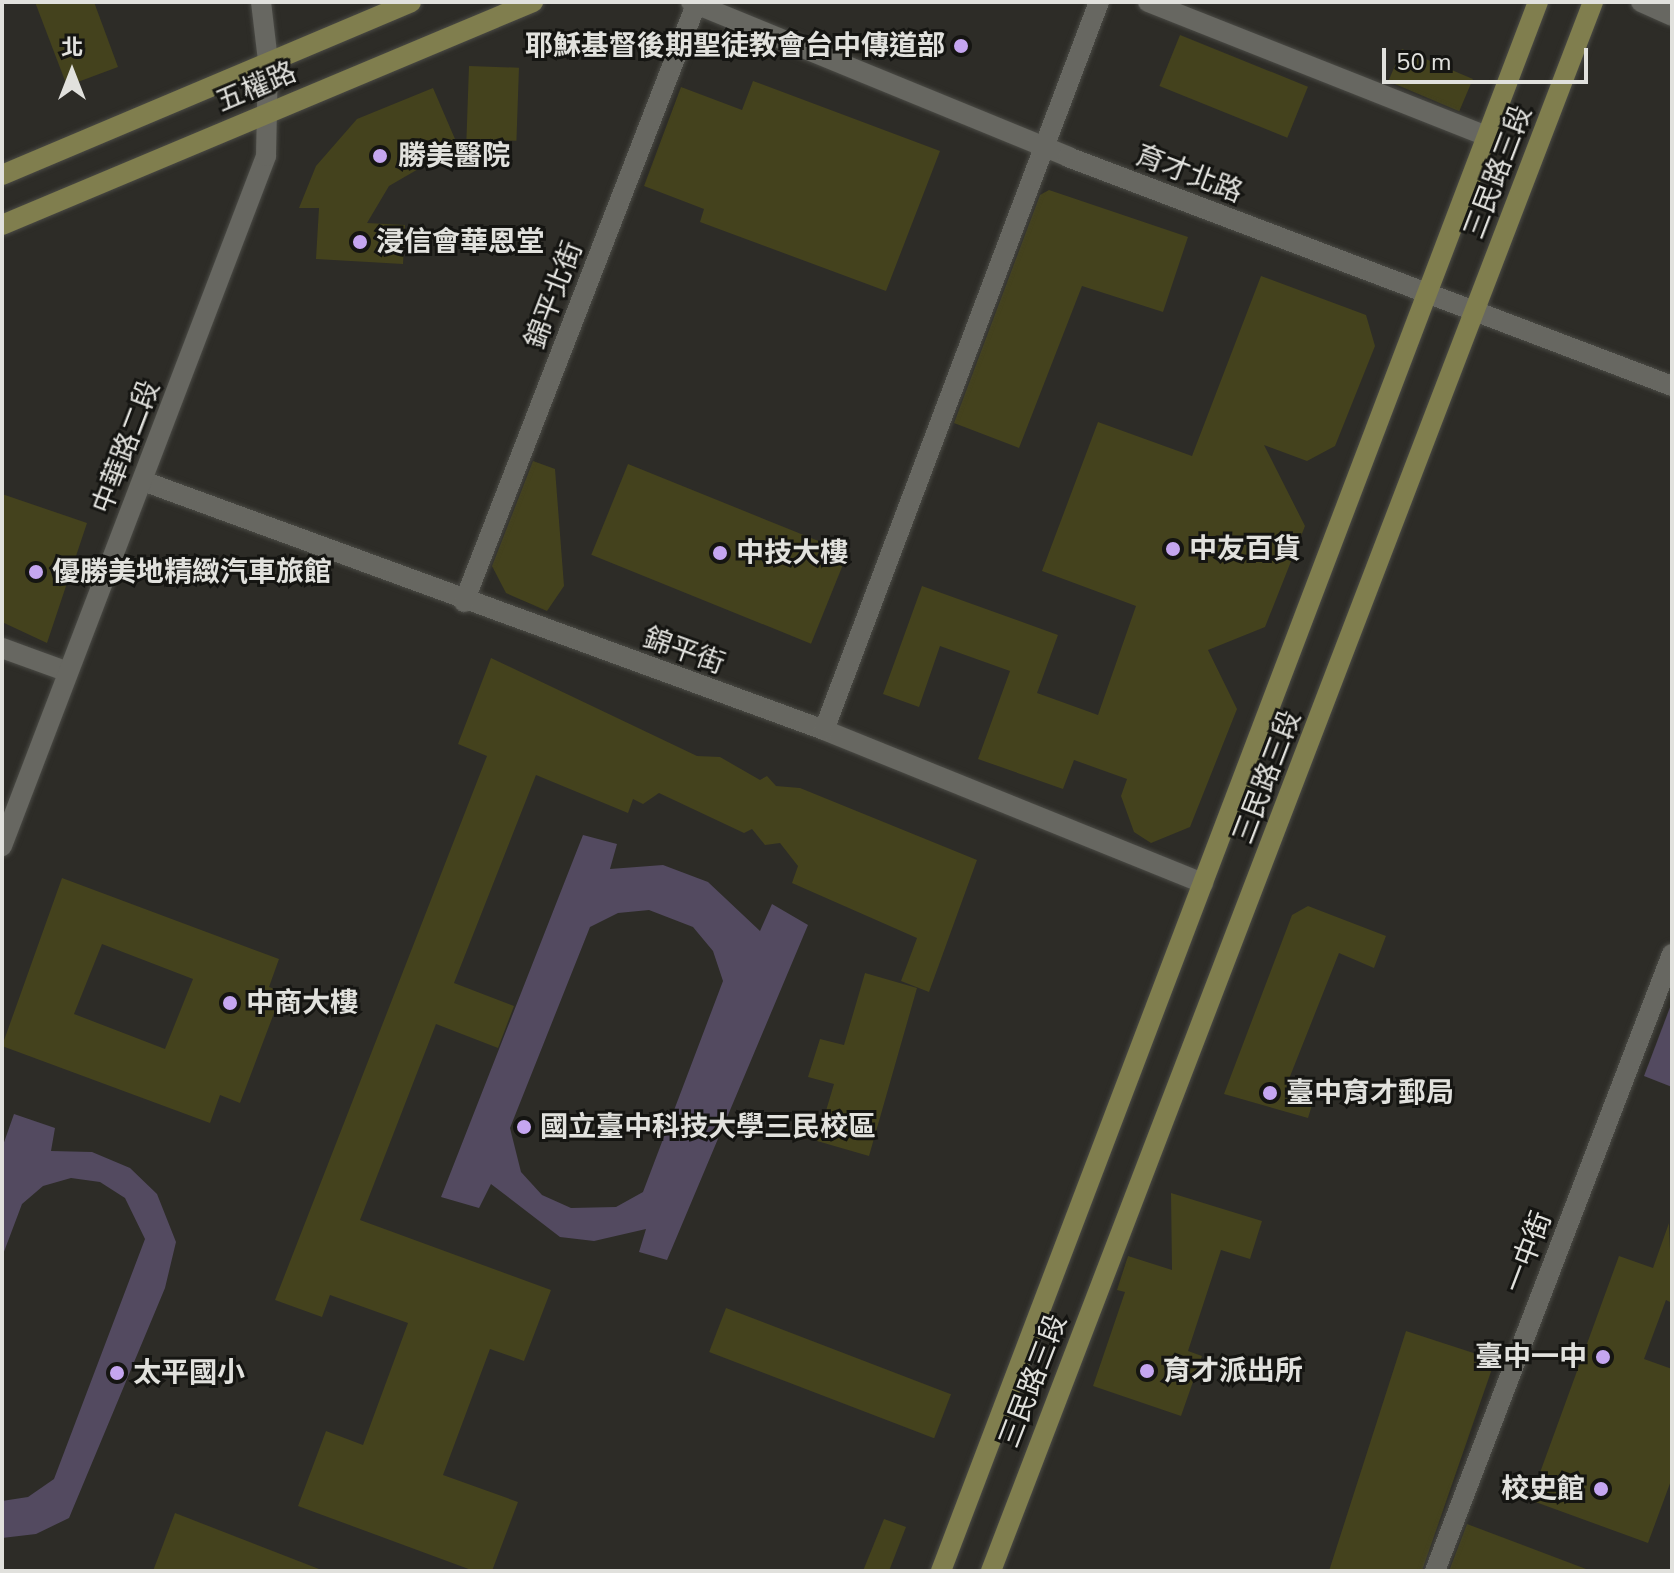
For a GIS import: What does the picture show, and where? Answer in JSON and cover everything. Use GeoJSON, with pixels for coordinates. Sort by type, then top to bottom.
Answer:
{"type":"FeatureCollection","features":[{"type":"Feature","properties":{"kind":"main road","name":"五權路"},"geometry":{"type":"LineString","coordinates":[[2,175],[411,2]]}},
{"type":"Feature","properties":{"kind":"main road","name":"五權路"},"geometry":{"type":"LineString","coordinates":[[2,225],[533,2]]}},
{"type":"Feature","properties":{"kind":"main road","name":"三民路三段"},"geometry":{"type":"LineString","coordinates":[[941,1571],[1429,291],[1491,138],[1538,2]]}},
{"type":"Feature","properties":{"kind":"main road","name":"三民路三段"},"geometry":{"type":"LineString","coordinates":[[991,1571],[1593,2]]}},
{"type":"Feature","properties":{"kind":"street","name":"中華路二段"},"geometry":{"type":"LineString","coordinates":[[2,846],[266,156],[272,111],[261,2]]}},
{"type":"Feature","properties":{"kind":"street"},"geometry":{"type":"LineString","coordinates":[[824,730],[1099,2]]}},
{"type":"Feature","properties":{"kind":"street"},"geometry":{"type":"LineString","coordinates":[[1148,2],[1491,138]]}},
{"type":"Feature","properties":{"kind":"street"},"geometry":{"type":"LineString","coordinates":[[1641,2],[1672,16]]}},
{"type":"Feature","properties":{"kind":"street","name":"育才北路"},"geometry":{"type":"LineString","coordinates":[[693,5],[1042,147],[1477,306],[1672,386]]}},
{"type":"Feature","properties":{"kind":"street","name":"錦平北街"},"geometry":{"type":"LineString","coordinates":[[464,602],[693,5]]}},
{"type":"Feature","properties":{"kind":"street","name":"錦平街"},"geometry":{"type":"LineString","coordinates":[[143,481],[464,602],[824,730],[1203,883]]}},
{"type":"Feature","properties":{"kind":"street"},"geometry":{"type":"LineString","coordinates":[[2,648],[68,672]]}},
{"type":"Feature","properties":{"kind":"street","name":"一中街"},"geometry":{"type":"LineString","coordinates":[[1435,1571],[1672,954]]}},
{"type":"Feature","properties":{"kind":"shaded area"},"geometry":{"type":"Polygon","coordinates":[[[583,835],[617,844],[610,869],[663,865],[708,882],[760,931],[772,904],[808,925],[667,1260],[639,1252],[646,1229],[594,1241],[560,1237],[491,1184],[479,1208],[441,1197],[583,835]],[[649,910],[618,913],[590,927],[510,1128],[521,1172],[542,1195],[571,1208],[616,1207],[643,1192],[723,981],[713,951],[693,927],[649,910]]]}},
{"type":"Feature","properties":{"kind":"shaded area"},"geometry":{"type":"Polygon","coordinates":[[[1672,1002],[1672,1087],[1644,1076],[1672,1002]]]}},
{"type":"Feature","properties":{"kind":"shaded area"},"geometry":{"type":"Polygon","coordinates":[[[14,1114],[55,1128],[51,1151],[92,1152],[130,1168],[157,1194],[176,1242],[165,1288],[69,1518],[36,1534],[2,1538],[2,1501],[28,1497],[54,1479],[145,1239],[125,1198],[100,1182],[71,1178],[43,1186],[22,1204],[2,1257],[2,1148],[14,1114]]]}},
{"type":"Feature","properties":{"kind":"building"},"geometry":{"type":"Polygon","coordinates":[[[35,2],[94,2],[118,67],[67,86],[35,2]]]}},
{"type":"Feature","properties":{"kind":"building"},"geometry":{"type":"Polygon","coordinates":[[[1180,35],[1308,87],[1287,138],[1159,86],[1180,35]]]}},
{"type":"Feature","properties":{"kind":"building"},"geometry":{"type":"Polygon","coordinates":[[[1402,49],[1473,79],[1459,111],[1388,81],[1402,49]]]}},
{"type":"Feature","properties":{"kind":"building"},"geometry":{"type":"Polygon","coordinates":[[[469,66],[519,68],[516,141],[466,139],[469,66]]]}},
{"type":"Feature","properties":{"kind":"building"},"geometry":{"type":"Polygon","coordinates":[[[753,81],[940,151],[886,291],[700,222],[704,209],[644,186],[681,87],[742,110],[753,81]]]}},
{"type":"Feature","properties":{"kind":"building","name":"勝美醫院"},"geometry":{"type":"Polygon","coordinates":[[[433,88],[458,146],[389,186],[367,223],[405,225],[403,264],[316,259],[319,208],[299,208],[316,166],[357,119],[433,88]]]}},
{"type":"Feature","properties":{"kind":"building"},"geometry":{"type":"Polygon","coordinates":[[[1049,190],[1188,237],[1163,312],[1082,286],[1019,448],[954,423],[1040,195],[1049,190]]]}},
{"type":"Feature","properties":{"kind":"building"},"geometry":{"type":"Polygon","coordinates":[[[1261,276],[1366,315],[1375,346],[1335,446],[1307,461],[1264,445],[1305,526],[1265,627],[1208,650],[1237,709],[1190,827],[1151,843],[1134,832],[1121,796],[1127,779],[1074,760],[1063,789],[978,759],[1010,671],[940,646],[919,707],[883,694],[922,586],[1058,635],[1037,693],[1098,715],[1136,606],[1042,571],[1098,422],[1192,456],[1261,276]]]}},
{"type":"Feature","properties":{"kind":"building"},"geometry":{"type":"Polygon","coordinates":[[[533,461],[555,469],[564,586],[547,611],[506,593],[492,566],[533,461]]]}},
{"type":"Feature","properties":{"kind":"building","name":"中技大樓"},"geometry":{"type":"Polygon","coordinates":[[[628,464],[848,553],[811,644],[591,555],[628,464]]]}},
{"type":"Feature","properties":{"kind":"building","name":"優勝美地精緻汽車旅館"},"geometry":{"type":"Polygon","coordinates":[[[2,494],[87,523],[47,643],[2,622],[2,494]]]}},
{"type":"Feature","properties":{"kind":"building"},"geometry":{"type":"Polygon","coordinates":[[[491,658],[697,756],[720,757],[760,780],[767,776],[776,786],[800,788],[977,860],[929,992],[901,981],[917,938],[792,883],[798,866],[780,843],[765,845],[752,829],[744,833],[659,793],[643,804],[633,799],[628,813],[536,775],[454,983],[514,1006],[498,1048],[436,1024],[360,1220],[551,1290],[524,1361],[490,1349],[443,1475],[518,1502],[492,1571],[474,1571],[298,1506],[326,1431],[363,1445],[408,1323],[330,1295],[322,1317],[275,1300],[487,756],[458,744],[491,658]]]}},
{"type":"Feature","properties":{"kind":"building","name":"中商大樓"},"geometry":{"type":"Polygon","coordinates":[[[62,878],[279,959],[269,987],[282,992],[240,1103],[220,1095],[210,1123],[2,1046],[62,878]],[[102,944],[74,1014],[165,1049],[193,979],[102,944]]]}},
{"type":"Feature","properties":{"kind":"building"},"geometry":{"type":"Polygon","coordinates":[[[1308,906],[1386,936],[1374,968],[1339,953],[1287,1084],[1316,1092],[1308,1118],[1224,1094],[1292,915],[1308,906]]]}},
{"type":"Feature","properties":{"kind":"building"},"geometry":{"type":"Polygon","coordinates":[[[865,973],[917,988],[869,1156],[817,1141],[834,1084],[808,1077],[820,1039],[844,1045],[865,973]]]}},
{"type":"Feature","properties":{"kind":"building"},"geometry":{"type":"Polygon","coordinates":[[[1171,1193],[1262,1221],[1250,1259],[1221,1250],[1188,1351],[1202,1356],[1181,1416],[1093,1386],[1125,1292],[1117,1290],[1128,1256],[1172,1270],[1171,1193]]]}},
{"type":"Feature","properties":{"kind":"building"},"geometry":{"type":"Polygon","coordinates":[[[1669,1223],[1672,1303],[1666,1300],[1644,1359],[1672,1369],[1672,1478],[1648,1543],[1530,1500],[1619,1256],[1653,1268],[1669,1223]]]}},
{"type":"Feature","properties":{"kind":"building"},"geometry":{"type":"Polygon","coordinates":[[[726,1308],[951,1394],[934,1438],[709,1352],[726,1308]]]}},
{"type":"Feature","properties":{"kind":"building"},"geometry":{"type":"Polygon","coordinates":[[[1406,1331],[1495,1360],[1422,1571],[1329,1571],[1406,1331]]]}},
{"type":"Feature","properties":{"kind":"building"},"geometry":{"type":"Polygon","coordinates":[[[175,1513],[319,1569],[319,1571],[153,1571],[175,1513]]]}},
{"type":"Feature","properties":{"kind":"building"},"geometry":{"type":"Polygon","coordinates":[[[884,1519],[906,1527],[889,1571],[863,1571],[884,1519]]]}},
{"type":"Feature","properties":{"kind":"building"},"geometry":{"type":"Polygon","coordinates":[[[1467,1524],[1586,1569],[1586,1571],[1449,1571],[1467,1524]]]}},
{"type":"Feature","properties":{"kind":"place","name":"耶穌基督後期聖徒教會台中傳道部"},"geometry":{"type":"Point","coordinates":[961,46]}},
{"type":"Feature","properties":{"kind":"place","name":"勝美醫院"},"geometry":{"type":"Point","coordinates":[380,156]}},
{"type":"Feature","properties":{"kind":"place","name":"浸信會華恩堂"},"geometry":{"type":"Point","coordinates":[360,242]}},
{"type":"Feature","properties":{"kind":"place","name":"中友百貨"},"geometry":{"type":"Point","coordinates":[1173,549]}},
{"type":"Feature","properties":{"kind":"place","name":"中技大樓"},"geometry":{"type":"Point","coordinates":[720,553]}},
{"type":"Feature","properties":{"kind":"place","name":"優勝美地精緻汽車旅館"},"geometry":{"type":"Point","coordinates":[36,572]}},
{"type":"Feature","properties":{"kind":"place","name":"中商大樓"},"geometry":{"type":"Point","coordinates":[230,1003]}},
{"type":"Feature","properties":{"kind":"place","name":"臺中育才郵局"},"geometry":{"type":"Point","coordinates":[1270,1093]}},
{"type":"Feature","properties":{"kind":"place","name":"國立臺中科技大學三民校區"},"geometry":{"type":"Point","coordinates":[524,1127]}},
{"type":"Feature","properties":{"kind":"place","name":"臺中一中"},"geometry":{"type":"Point","coordinates":[1603,1357]}},
{"type":"Feature","properties":{"kind":"place","name":"育才派出所"},"geometry":{"type":"Point","coordinates":[1147,1371]}},
{"type":"Feature","properties":{"kind":"place","name":"太平國小"},"geometry":{"type":"Point","coordinates":[117,1373]}},
{"type":"Feature","properties":{"kind":"place","name":"校史館"},"geometry":{"type":"Point","coordinates":[1601,1489]}}]}
